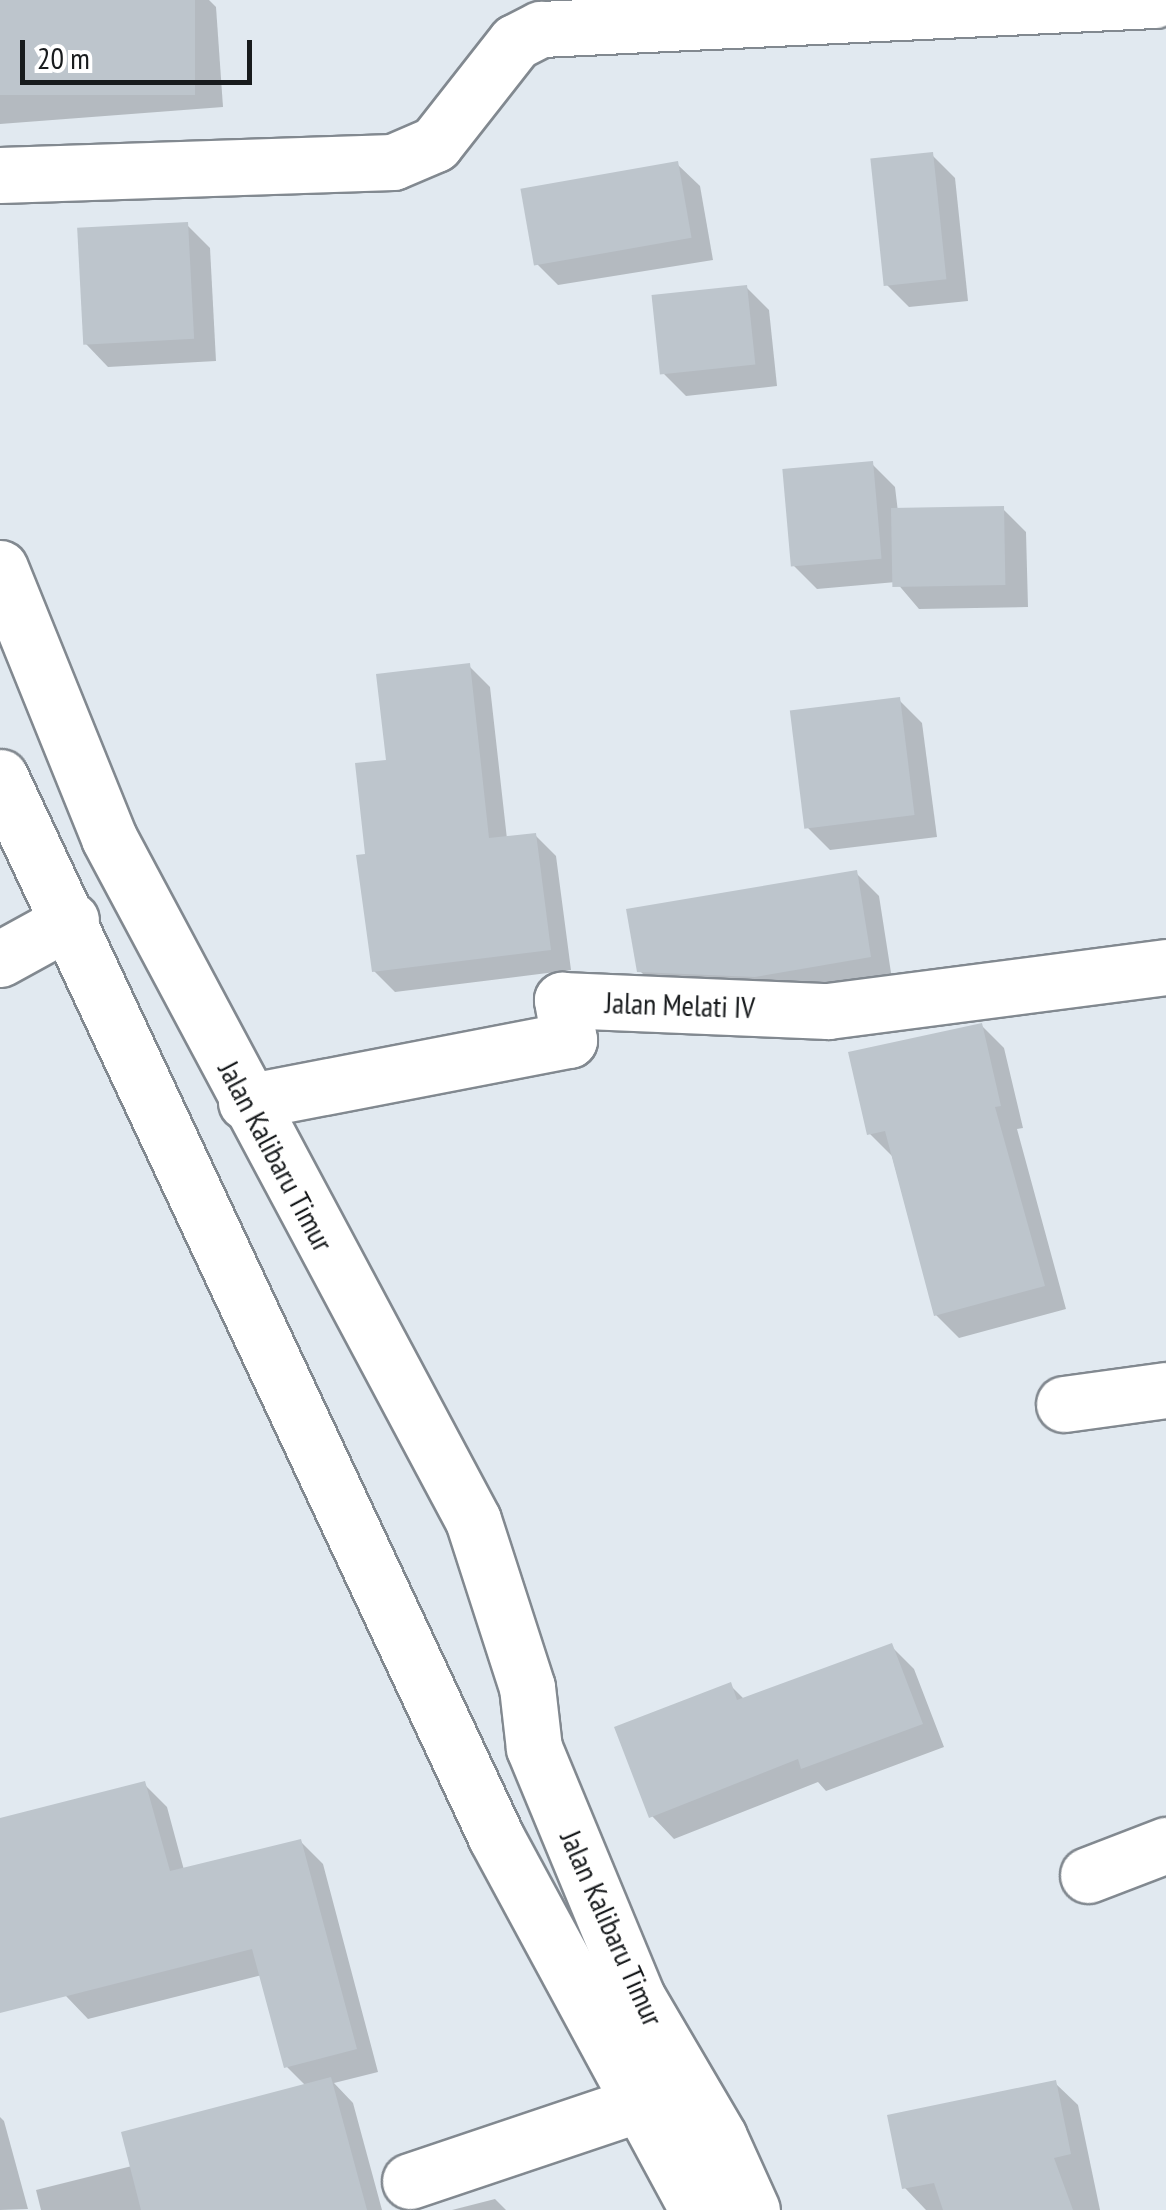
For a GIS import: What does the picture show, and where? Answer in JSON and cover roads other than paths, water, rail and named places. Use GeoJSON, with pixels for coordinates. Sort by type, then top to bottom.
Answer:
{"type":"FeatureCollection","features":[{"type":"Feature","properties":{"kind":"street"},"geometry":{"type":"LineString","coordinates":[[0,175],[393,162],[436,144],[528,33],[825,6],[1154,0]]}},
{"type":"Feature","properties":{"kind":"street","name":"Jalan Kalibaru Timur"},"geometry":{"type":"LineString","coordinates":[[0,568],[108,838],[473,1520],[527,1687],[534,1748],[637,1997],[719,2137],[752,2210]]}},
{"type":"Feature","properties":{"kind":"street","name":"Jalan Kalibaru Timur"},"geometry":{"type":"LineString","coordinates":[[0,777],[469,1778],[698,2210]]}},
{"type":"Feature","properties":{"kind":"street"},"geometry":{"type":"LineString","coordinates":[[0,959],[70,920]]}},
{"type":"Feature","properties":{"kind":"street","name":"Jalan Melati IV"},"geometry":{"type":"LineString","coordinates":[[246,1102],[569,1040],[562,1000],[828,1011],[1166,967]]}},
{"type":"Feature","properties":{"kind":"street"},"geometry":{"type":"LineString","coordinates":[[1064,1404],[1166,1390]]}},
{"type":"Feature","properties":{"kind":"street"},"geometry":{"type":"LineString","coordinates":[[469,1778],[534,1748]]}},
{"type":"Feature","properties":{"kind":"street"},"geometry":{"type":"LineString","coordinates":[[1088,1875],[1166,1845]]}},
{"type":"Feature","properties":{"kind":"street"},"geometry":{"type":"LineString","coordinates":[[410,2181],[642,2103]]}}]}
